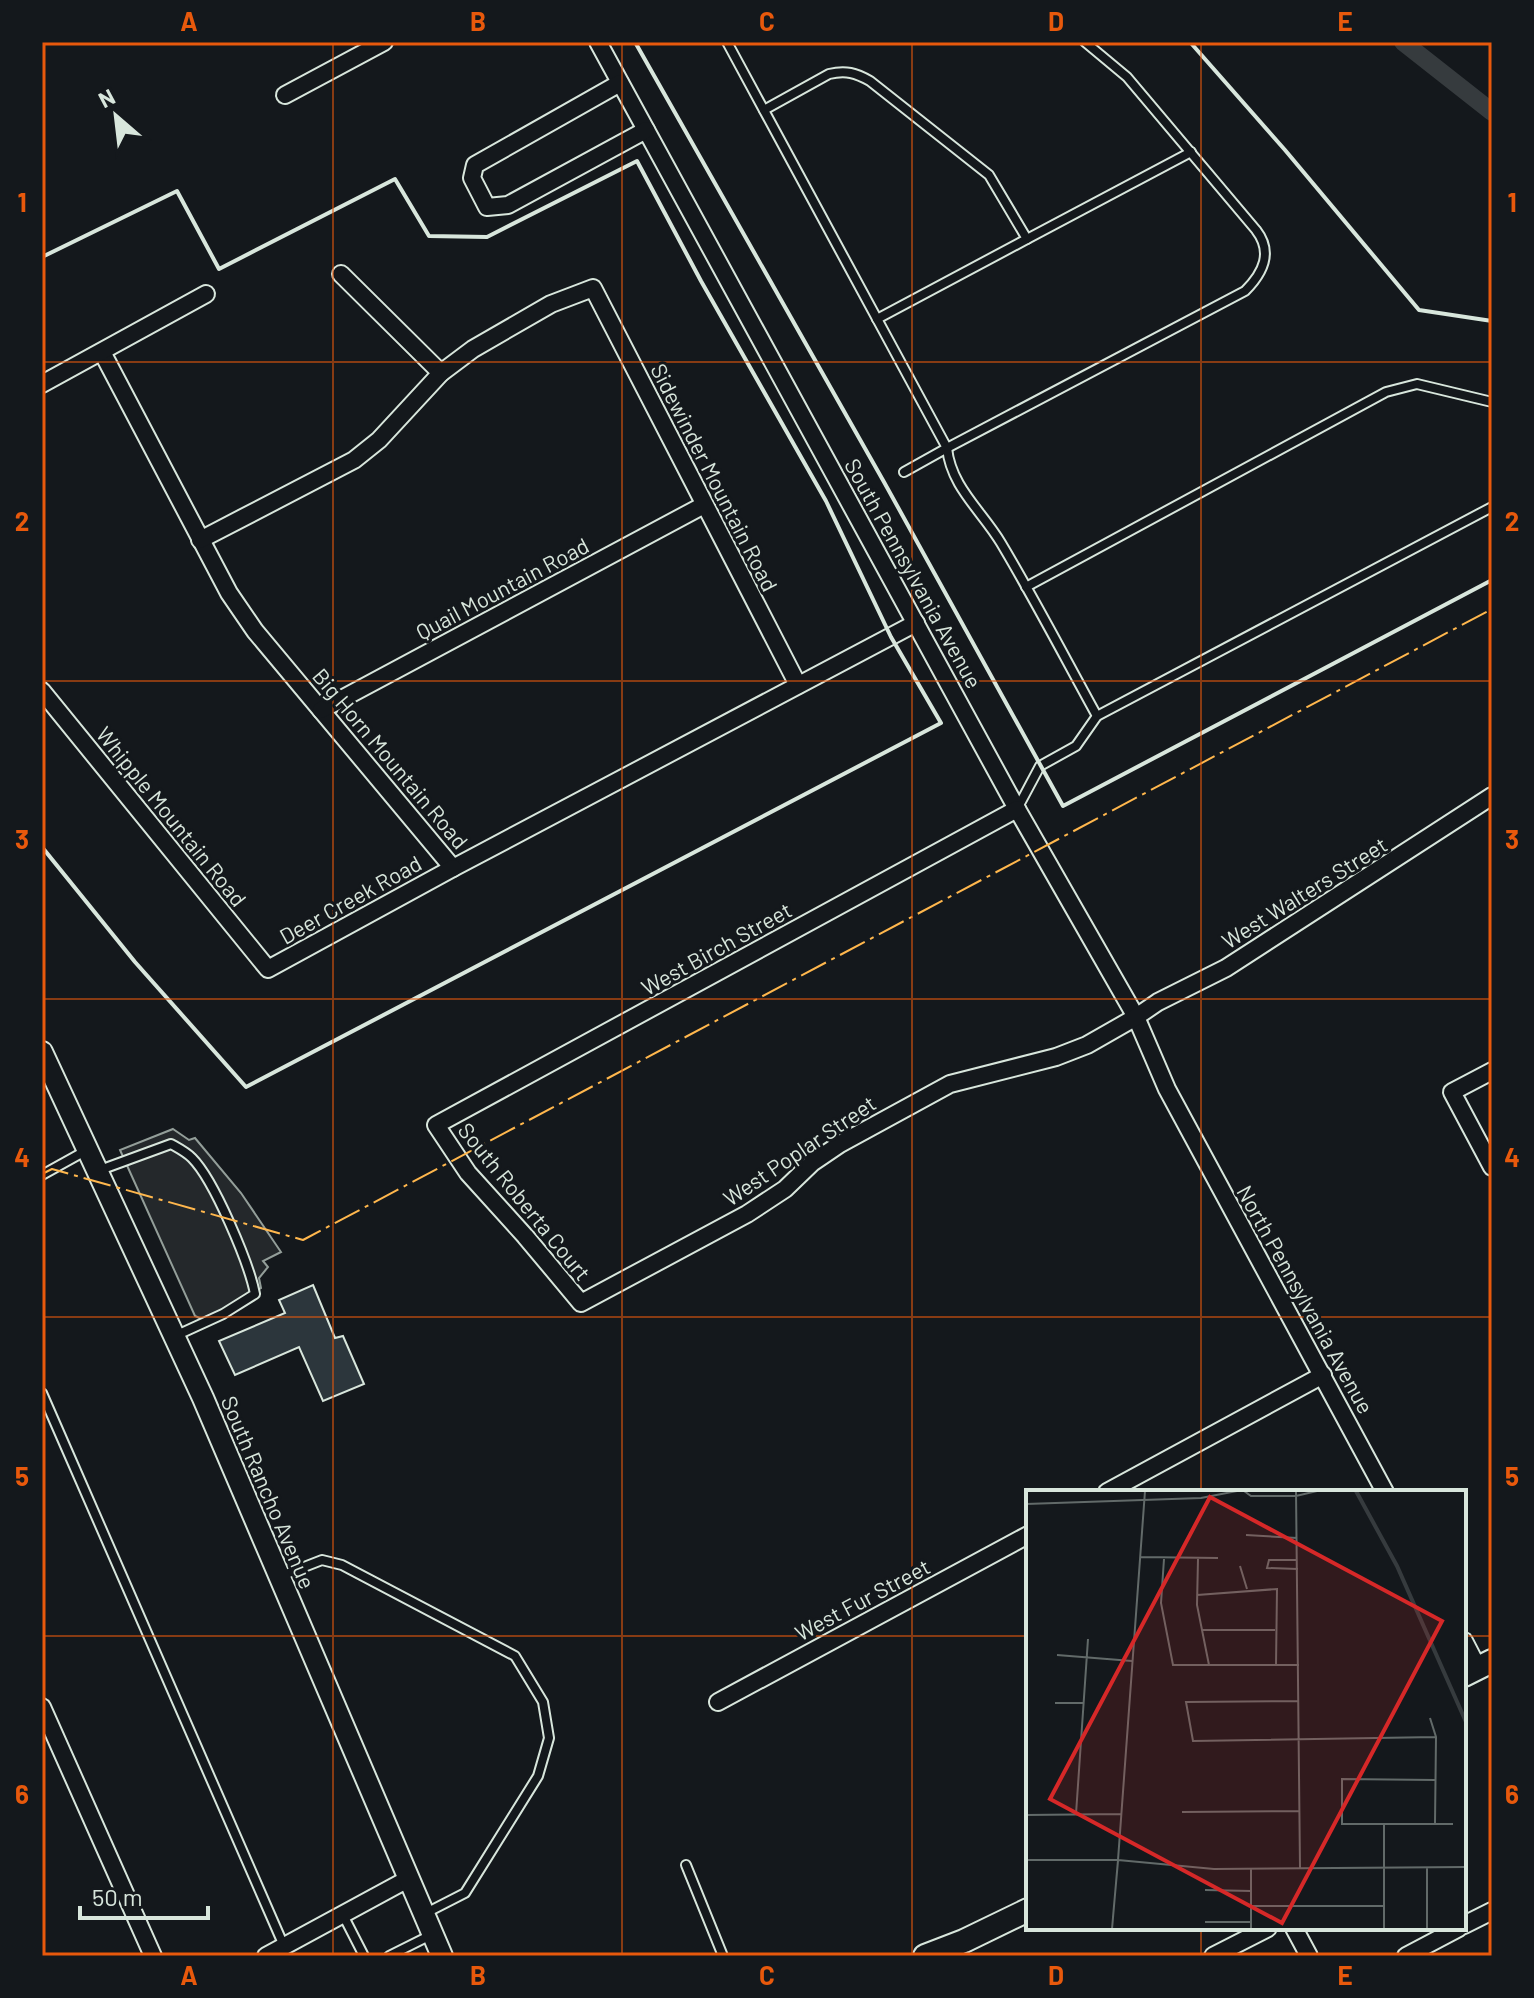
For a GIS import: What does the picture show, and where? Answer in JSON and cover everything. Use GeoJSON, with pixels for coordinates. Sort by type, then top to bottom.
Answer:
{"type":"FeatureCollection","features":[{"type":"Feature","properties":{"kind":"main road"},"geometry":{"type":"LineString","coordinates":[[925,1956],[1026,1911]]}},
{"type":"Feature","properties":{"kind":"street"},"geometry":{"type":"LineString","coordinates":[[285,95],[384,42]]}},
{"type":"Feature","properties":{"kind":"street","name":"South Pennsylvania Avenue"},"geometry":{"type":"LineString","coordinates":[[598,42],[1017,809],[1136,1017],[1187,1127]]}},
{"type":"Feature","properties":{"kind":"street"},"geometry":{"type":"LineString","coordinates":[[620,83],[475,165],[472,178],[487,207],[508,205],[646,130]]}},
{"type":"Feature","properties":{"kind":"street"},"geometry":{"type":"LineString","coordinates":[[200,540],[354,460],[379,440],[441,373],[341,274]]}},
{"type":"Feature","properties":{"kind":"street","name":"Sidewinder Mountain Road"},"geometry":{"type":"LineString","coordinates":[[441,373],[518,322],[551,304],[593,288],[798,685]]}},
{"type":"Feature","properties":{"kind":"street"},"geometry":{"type":"LineString","coordinates":[[42,384],[206,294]]}},
{"type":"Feature","properties":{"kind":"street","name":"Big Horn Mountain Road"},"geometry":{"type":"LineString","coordinates":[[102,352],[229,593],[255,631],[453,868],[916,623]]}},
{"type":"Feature","properties":{"kind":"street","name":"Quail Mountain Road"},"geometry":{"type":"LineString","coordinates":[[321,710],[704,505]]}},
{"type":"Feature","properties":{"kind":"street","name":"Whipple Mountain Road"},"geometry":{"type":"LineString","coordinates":[[42,691],[268,969]]}},
{"type":"Feature","properties":{"kind":"street","name":"West Walters Street"},"geometry":{"type":"LineString","coordinates":[[1136,1017],[1158,1002],[1226,968],[1492,796]]}},
{"type":"Feature","properties":{"kind":"street","name":"West Birch Street"},"geometry":{"type":"LineString","coordinates":[[436,1125],[1017,809]]}},
{"type":"Feature","properties":{"kind":"street","name":"Deer Creek Road"},"geometry":{"type":"LineString","coordinates":[[268,969],[453,868]]}},
{"type":"Feature","properties":{"kind":"street","name":"West Poplar Street"},"geometry":{"type":"LineString","coordinates":[[581,1303],[747,1214],[785,1189],[812,1163],[840,1144],[950,1084],[1056,1057],[1087,1045],[1136,1017]]}},
{"type":"Feature","properties":{"kind":"street","name":"South Rancho Avenue"},"geometry":{"type":"LineString","coordinates":[[43,1057],[174,1336],[442,1956]]}},
{"type":"Feature","properties":{"kind":"street"},"geometry":{"type":"LineString","coordinates":[[1492,1071],[1452,1092],[1492,1167]]}},
{"type":"Feature","properties":{"kind":"street","name":"South Roberta Court"},"geometry":{"type":"LineString","coordinates":[[436,1125],[468,1173],[581,1303]]}},
{"type":"Feature","properties":{"kind":"street","name":"North Pennsylvania Avenue"},"geometry":{"type":"LineString","coordinates":[[1187,1127],[1384,1490]]}},
{"type":"Feature","properties":{"kind":"street"},"geometry":{"type":"LineString","coordinates":[[1111,1490],[1323,1375]]}},
{"type":"Feature","properties":{"kind":"street","name":"West Fur Street"},"geometry":{"type":"LineString","coordinates":[[718,1702],[1026,1536]]}},
{"type":"Feature","properties":{"kind":"street"},"geometry":{"type":"LineString","coordinates":[[1466,1645],[1478,1668]]}},
{"type":"Feature","properties":{"kind":"street"},"geometry":{"type":"LineString","coordinates":[[42,1707],[153,1956]]}},
{"type":"Feature","properties":{"kind":"street"},"geometry":{"type":"LineString","coordinates":[[266,1956],[408,1879]]}},
{"type":"Feature","properties":{"kind":"street"},"geometry":{"type":"LineString","coordinates":[[1466,1925],[1492,1911]]}},
{"type":"Feature","properties":{"kind":"street"},"geometry":{"type":"LineString","coordinates":[[1213,1956],[1264,1930]]}},
{"type":"Feature","properties":{"kind":"street"},"geometry":{"type":"LineString","coordinates":[[1295,1930],[1309,1956]]}},
{"type":"Feature","properties":{"kind":"street"},"geometry":{"type":"LineString","coordinates":[[1406,1956],[1456,1930]]}},
{"type":"Feature","properties":{"kind":"lane"},"geometry":{"type":"LineString","coordinates":[[727,42],[947,448],[949,466],[963,491],[989,522],[1097,716]]}},
{"type":"Feature","properties":{"kind":"lane"},"geometry":{"type":"LineString","coordinates":[[904,472],[1245,291],[1258,279],[1265,264],[1266,248],[1261,236],[1127,77],[1085,42]]}},
{"type":"Feature","properties":{"kind":"lane"},"geometry":{"type":"LineString","coordinates":[[764,110],[829,74],[840,71],[856,73],[989,175],[1027,239]]}},
{"type":"Feature","properties":{"kind":"lane"},"geometry":{"type":"LineString","coordinates":[[877,319],[1191,152]]}},
{"type":"Feature","properties":{"kind":"lane"},"geometry":{"type":"LineString","coordinates":[[1026,587],[1386,392],[1417,384],[1492,402]]}},
{"type":"Feature","properties":{"kind":"lane"},"geometry":{"type":"LineString","coordinates":[[1017,809],[1040,766],[1076,746],[1097,716],[1492,507]]}},
{"type":"Feature","properties":{"kind":"lane"},"geometry":{"type":"LineString","coordinates":[[97,1172],[171,1144],[191,1157],[209,1181],[251,1271],[255,1294],[223,1314],[174,1336]]}},
{"type":"Feature","properties":{"kind":"lane"},"geometry":{"type":"LineString","coordinates":[[42,1175],[87,1149]]}},
{"type":"Feature","properties":{"kind":"lane"},"geometry":{"type":"LineString","coordinates":[[42,1393],[284,1946]]}},
{"type":"Feature","properties":{"kind":"lane"},"geometry":{"type":"LineString","coordinates":[[279,1577],[322,1560],[342,1565],[515,1656],[543,1702],[549,1738],[538,1776],[465,1893],[424,1915]]}},
{"type":"Feature","properties":{"kind":"lane"},"geometry":{"type":"LineString","coordinates":[[686,1865],[723,1956]]}},
{"type":"Feature","properties":{"kind":"lane"},"geometry":{"type":"LineString","coordinates":[[343,1915],[364,1956]]}},
{"type":"Feature","properties":{"kind":"lane"},"geometry":{"type":"LineString","coordinates":[[389,1956],[432,1934]]}},
{"type":"Feature","properties":{"kind":"shaded area"},"geometry":{"type":"Polygon","coordinates":[[[173,1129],[189,1140],[195,1138],[241,1193],[281,1252],[263,1261],[268,1267],[259,1278],[261,1288],[206,1321],[195,1316],[120,1150],[173,1129]]]}},
{"type":"Feature","properties":{"kind":"building"},"geometry":{"type":"Polygon","coordinates":[[[313,1285],[335,1338],[343,1336],[364,1384],[323,1401],[299,1347],[235,1375],[219,1341],[285,1313],[279,1300],[313,1285]]]}},
{"type":"Feature","properties":{"kind":"waterway"},"geometry":{"type":"LineString","coordinates":[[1403,42],[1492,112]]}},
{"type":"Feature","properties":{"kind":"wall"},"geometry":{"type":"LineString","coordinates":[[635,42],[1063,806],[1492,580]]}},
{"type":"Feature","properties":{"kind":"wall"},"geometry":{"type":"LineString","coordinates":[[1190,42],[1419,310],[1492,321]]}},
{"type":"Feature","properties":{"kind":"wall"},"geometry":{"type":"LineString","coordinates":[[42,257],[177,191],[219,269],[395,179],[429,236],[487,237],[637,161],[826,501],[891,637],[941,723],[246,1087],[135,962],[42,847]]}},
{"type":"Feature","properties":{"kind":"power"},"geometry":{"type":"LineString","coordinates":[[42,1174],[52,1169],[303,1240],[1492,609]]}}]}
